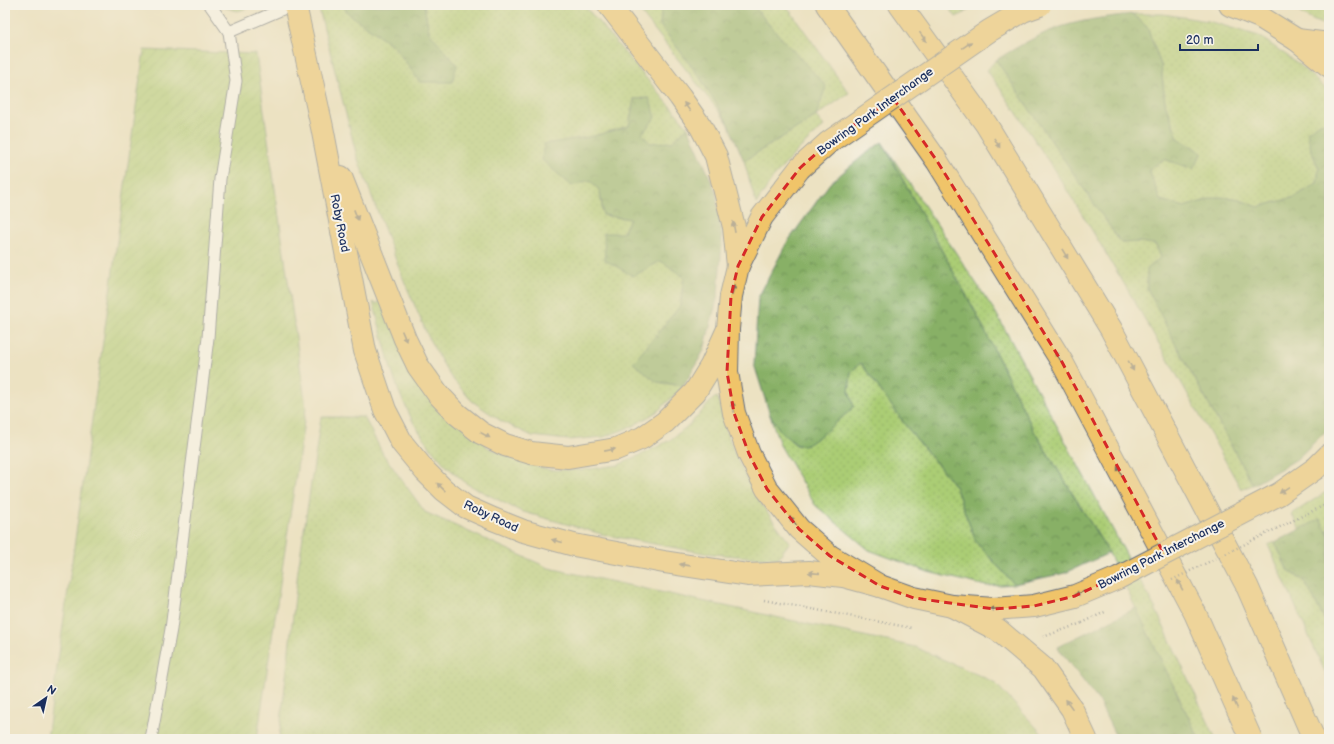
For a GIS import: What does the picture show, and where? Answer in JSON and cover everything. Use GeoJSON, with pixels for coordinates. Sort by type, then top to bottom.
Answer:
{"type":"FeatureCollection","features":[{"type":"Feature","properties":{"kind":"main road","name":"Roby Road"},"geometry":{"type":"LineString","coordinates":[[295,5],[322,127],[365,351],[385,410],[402,444],[444,490],[466,507],[493,519],[523,531],[574,545],[664,562],[748,575],[809,572],[843,576],[880,586]]}},
{"type":"Feature","properties":{"kind":"main road"},"geometry":{"type":"LineString","coordinates":[[609,5],[697,121],[716,156],[734,227],[738,266]]}},
{"type":"Feature","properties":{"kind":"main road"},"geometry":{"type":"LineString","coordinates":[[826,5],[938,161],[1062,362],[1195,613],[1251,739]]}},
{"type":"Feature","properties":{"kind":"main road"},"geometry":{"type":"LineString","coordinates":[[900,5],[986,124],[1111,329],[1247,586],[1314,739]]}},
{"type":"Feature","properties":{"kind":"main road","name":"Bowring Park Interchange"},"geometry":{"type":"LineString","coordinates":[[1040,5],[1023,11],[988,31],[829,142],[800,168],[762,217],[738,266],[731,296],[728,329],[727,372],[734,413],[749,454],[767,489],[799,529],[830,556],[880,586],[914,598],[952,606],[994,609],[1034,606],[1074,596],[1118,578],[1278,494],[1322,462]]}},
{"type":"Feature","properties":{"kind":"main road"},"geometry":{"type":"LineString","coordinates":[[1230,5],[1260,16],[1296,40],[1329,66]]}},
{"type":"Feature","properties":{"kind":"main road"},"geometry":{"type":"LineString","coordinates":[[1296,40],[1329,44]]}},
{"type":"Feature","properties":{"kind":"main road","name":"Roby Road"},"geometry":{"type":"LineString","coordinates":[[322,127],[405,339],[418,366],[438,394],[457,414],[481,433],[505,445],[531,453],[568,457],[616,449],[642,438],[665,422],[695,392],[711,366],[728,329]]}},
{"type":"Feature","properties":{"kind":"main road"},"geometry":{"type":"LineString","coordinates":[[952,606],[998,630],[1043,668],[1072,709],[1086,739]]}},
{"type":"Feature","properties":{"kind":"lane"},"geometry":{"type":"LineString","coordinates":[[151,739],[171,629],[208,338],[220,179],[236,81],[229,32],[210,5]]}},
{"type":"Feature","properties":{"kind":"lane"},"geometry":{"type":"LineString","coordinates":[[229,32],[292,5]]}},
{"type":"Feature","properties":{"kind":"path"},"geometry":{"type":"LineString","coordinates":[[1168,582],[1329,503]]}},
{"type":"Feature","properties":{"kind":"path"},"geometry":{"type":"LineString","coordinates":[[759,599],[912,628]]}},
{"type":"Feature","properties":{"kind":"path"},"geometry":{"type":"LineString","coordinates":[[1082,623],[1111,609]]}},
{"type":"Feature","properties":{"kind":"highlighted area"},"geometry":{"type":"Polygon","coordinates":[[[893,98],[937,161],[1062,362],[1164,554],[1075,596],[1034,606],[994,609],[914,598],[880,586],[830,556],[799,529],[767,489],[749,454],[734,413],[727,372],[731,296],[738,266],[762,217],[800,168],[829,142],[893,98]]]}},
{"type":"Feature","properties":{"kind":"green space"},"geometry":{"type":"Polygon","coordinates":[[[218,5],[257,5],[238,11],[218,5]]]}},
{"type":"Feature","properties":{"kind":"green space"},"geometry":{"type":"Polygon","coordinates":[[[318,5],[342,5],[349,14],[394,46],[420,82],[456,65],[429,32],[424,5],[584,5],[688,127],[672,142],[650,144],[642,134],[649,98],[634,99],[629,126],[594,136],[590,179],[600,191],[603,215],[630,219],[623,233],[633,276],[661,260],[684,277],[680,306],[662,330],[657,382],[684,386],[658,411],[633,426],[604,437],[568,440],[532,436],[501,421],[472,401],[450,376],[430,341],[402,276],[357,157],[318,5]]]}},
{"type":"Feature","properties":{"kind":"green space"},"geometry":{"type":"Polygon","coordinates":[[[342,5],[424,5],[429,32],[457,65],[452,82],[420,82],[394,46],[349,14],[342,5]]]}},
{"type":"Feature","properties":{"kind":"green space"},"geometry":{"type":"Polygon","coordinates":[[[635,5],[662,5],[660,25],[699,76],[728,123],[635,5]]]}},
{"type":"Feature","properties":{"kind":"green space"},"geometry":{"type":"Polygon","coordinates":[[[662,5],[753,5],[771,27],[826,86],[816,116],[744,161],[728,123],[699,76],[660,25],[662,5]]]}},
{"type":"Feature","properties":{"kind":"green space"},"geometry":{"type":"Polygon","coordinates":[[[753,5],[786,5],[849,93],[816,116],[771,27],[753,5]]]}},
{"type":"Feature","properties":{"kind":"green space"},"geometry":{"type":"Polygon","coordinates":[[[947,5],[958,5],[965,13],[956,17],[947,5]]]}},
{"type":"Feature","properties":{"kind":"green space"},"geometry":{"type":"Polygon","coordinates":[[[958,5],[975,5],[965,13],[958,5]]]}},
{"type":"Feature","properties":{"kind":"green space"},"geometry":{"type":"Polygon","coordinates":[[[1288,5],[1329,5],[1329,26],[1313,20],[1288,5]]]}},
{"type":"Feature","properties":{"kind":"green space"},"geometry":{"type":"Polygon","coordinates":[[[1133,14],[1163,14],[1208,21],[1259,36],[1299,64],[1329,92],[1329,124],[1320,123],[1311,150],[1319,169],[1317,183],[1295,197],[1258,207],[1235,198],[1216,197],[1184,207],[1160,200],[1149,170],[1164,159],[1193,169],[1202,153],[1178,138],[1165,103],[1161,65],[1147,27],[1133,14]]]}},
{"type":"Feature","properties":{"kind":"green space"},"geometry":{"type":"Polygon","coordinates":[[[1133,14],[1147,27],[1161,65],[1165,103],[1178,138],[1202,153],[1193,169],[1164,159],[1149,170],[1160,200],[1184,207],[1216,197],[1235,198],[1258,207],[1295,197],[1317,183],[1319,169],[1311,150],[1307,132],[1320,123],[1329,124],[1329,428],[1297,459],[1253,485],[1175,343],[1147,288],[1147,269],[1161,257],[1155,244],[1139,242],[1121,243],[996,60],[1030,40],[1062,27],[1092,19],[1133,14]]]}},
{"type":"Feature","properties":{"kind":"green space"},"geometry":{"type":"Polygon","coordinates":[[[144,50],[256,54],[306,408],[257,739],[47,739],[144,50]]]}},
{"type":"Feature","properties":{"kind":"green space"},"geometry":{"type":"Polygon","coordinates":[[[996,60],[1121,243],[1139,242],[1155,244],[1161,257],[1175,343],[1253,485],[1241,489],[1181,382],[1088,223],[1022,120],[987,70],[996,60]]]}},
{"type":"Feature","properties":{"kind":"green space"},"geometry":{"type":"Polygon","coordinates":[[[649,98],[656,117],[642,134],[650,143],[672,142],[688,127],[716,192],[722,241],[718,295],[704,350],[684,386],[657,382],[633,363],[680,306],[684,277],[661,261],[633,276],[605,260],[604,233],[623,233],[630,219],[603,215],[600,191],[590,180],[572,186],[542,160],[544,144],[594,136],[629,126],[634,99],[649,98]]]}},
{"type":"Feature","properties":{"kind":"green space"},"geometry":{"type":"Polygon","coordinates":[[[816,116],[824,126],[798,150],[773,178],[756,204],[744,161],[816,116]]]}},
{"type":"Feature","properties":{"kind":"green space"},"geometry":{"type":"Polygon","coordinates":[[[882,142],[996,313],[1155,608],[1216,739],[1199,739],[1109,553],[1034,431],[975,311],[882,142]]]}},
{"type":"Feature","properties":{"kind":"green space"},"geometry":{"type":"Polygon","coordinates":[[[882,142],[975,311],[1034,431],[1109,553],[1065,573],[1014,584],[976,542],[955,486],[906,426],[861,363],[851,372],[849,392],[854,407],[824,433],[807,445],[797,445],[781,432],[770,415],[754,364],[758,298],[786,244],[830,183],[882,142]]]}},
{"type":"Feature","properties":{"kind":"green space"},"geometry":{"type":"Polygon","coordinates":[[[380,300],[487,447],[517,460],[550,470],[583,470],[618,465],[670,440],[690,424],[713,399],[717,397],[728,436],[740,465],[762,505],[790,542],[778,558],[704,553],[605,535],[520,511],[467,484],[445,465],[429,446],[413,422],[399,392],[391,369],[373,302],[377,304],[380,300]]]}},
{"type":"Feature","properties":{"kind":"green space"},"geometry":{"type":"Polygon","coordinates":[[[861,363],[906,426],[955,486],[976,542],[1014,584],[986,586],[928,572],[869,550],[815,505],[780,445],[770,415],[781,432],[796,445],[807,445],[853,407],[849,392],[851,371],[861,363]]]}},
{"type":"Feature","properties":{"kind":"green space"},"geometry":{"type":"Polygon","coordinates":[[[321,417],[364,417],[383,454],[425,512],[549,568],[915,647],[994,682],[1047,739],[279,739],[298,570],[321,417]]]}},
{"type":"Feature","properties":{"kind":"green space"},"geometry":{"type":"Polygon","coordinates":[[[1329,490],[1329,535],[1320,519],[1300,530],[1292,514],[1329,490]]]}},
{"type":"Feature","properties":{"kind":"green space"},"geometry":{"type":"Polygon","coordinates":[[[1320,519],[1329,535],[1329,628],[1305,582],[1287,569],[1275,542],[1320,519]]]}},
{"type":"Feature","properties":{"kind":"green space"},"geometry":{"type":"Polygon","coordinates":[[[1275,542],[1287,569],[1305,582],[1329,628],[1329,681],[1268,545],[1275,542]]]}},
{"type":"Feature","properties":{"kind":"green space"},"geometry":{"type":"Polygon","coordinates":[[[1136,608],[1199,739],[1117,739],[1098,700],[1057,647],[1136,608]]]}}]}
